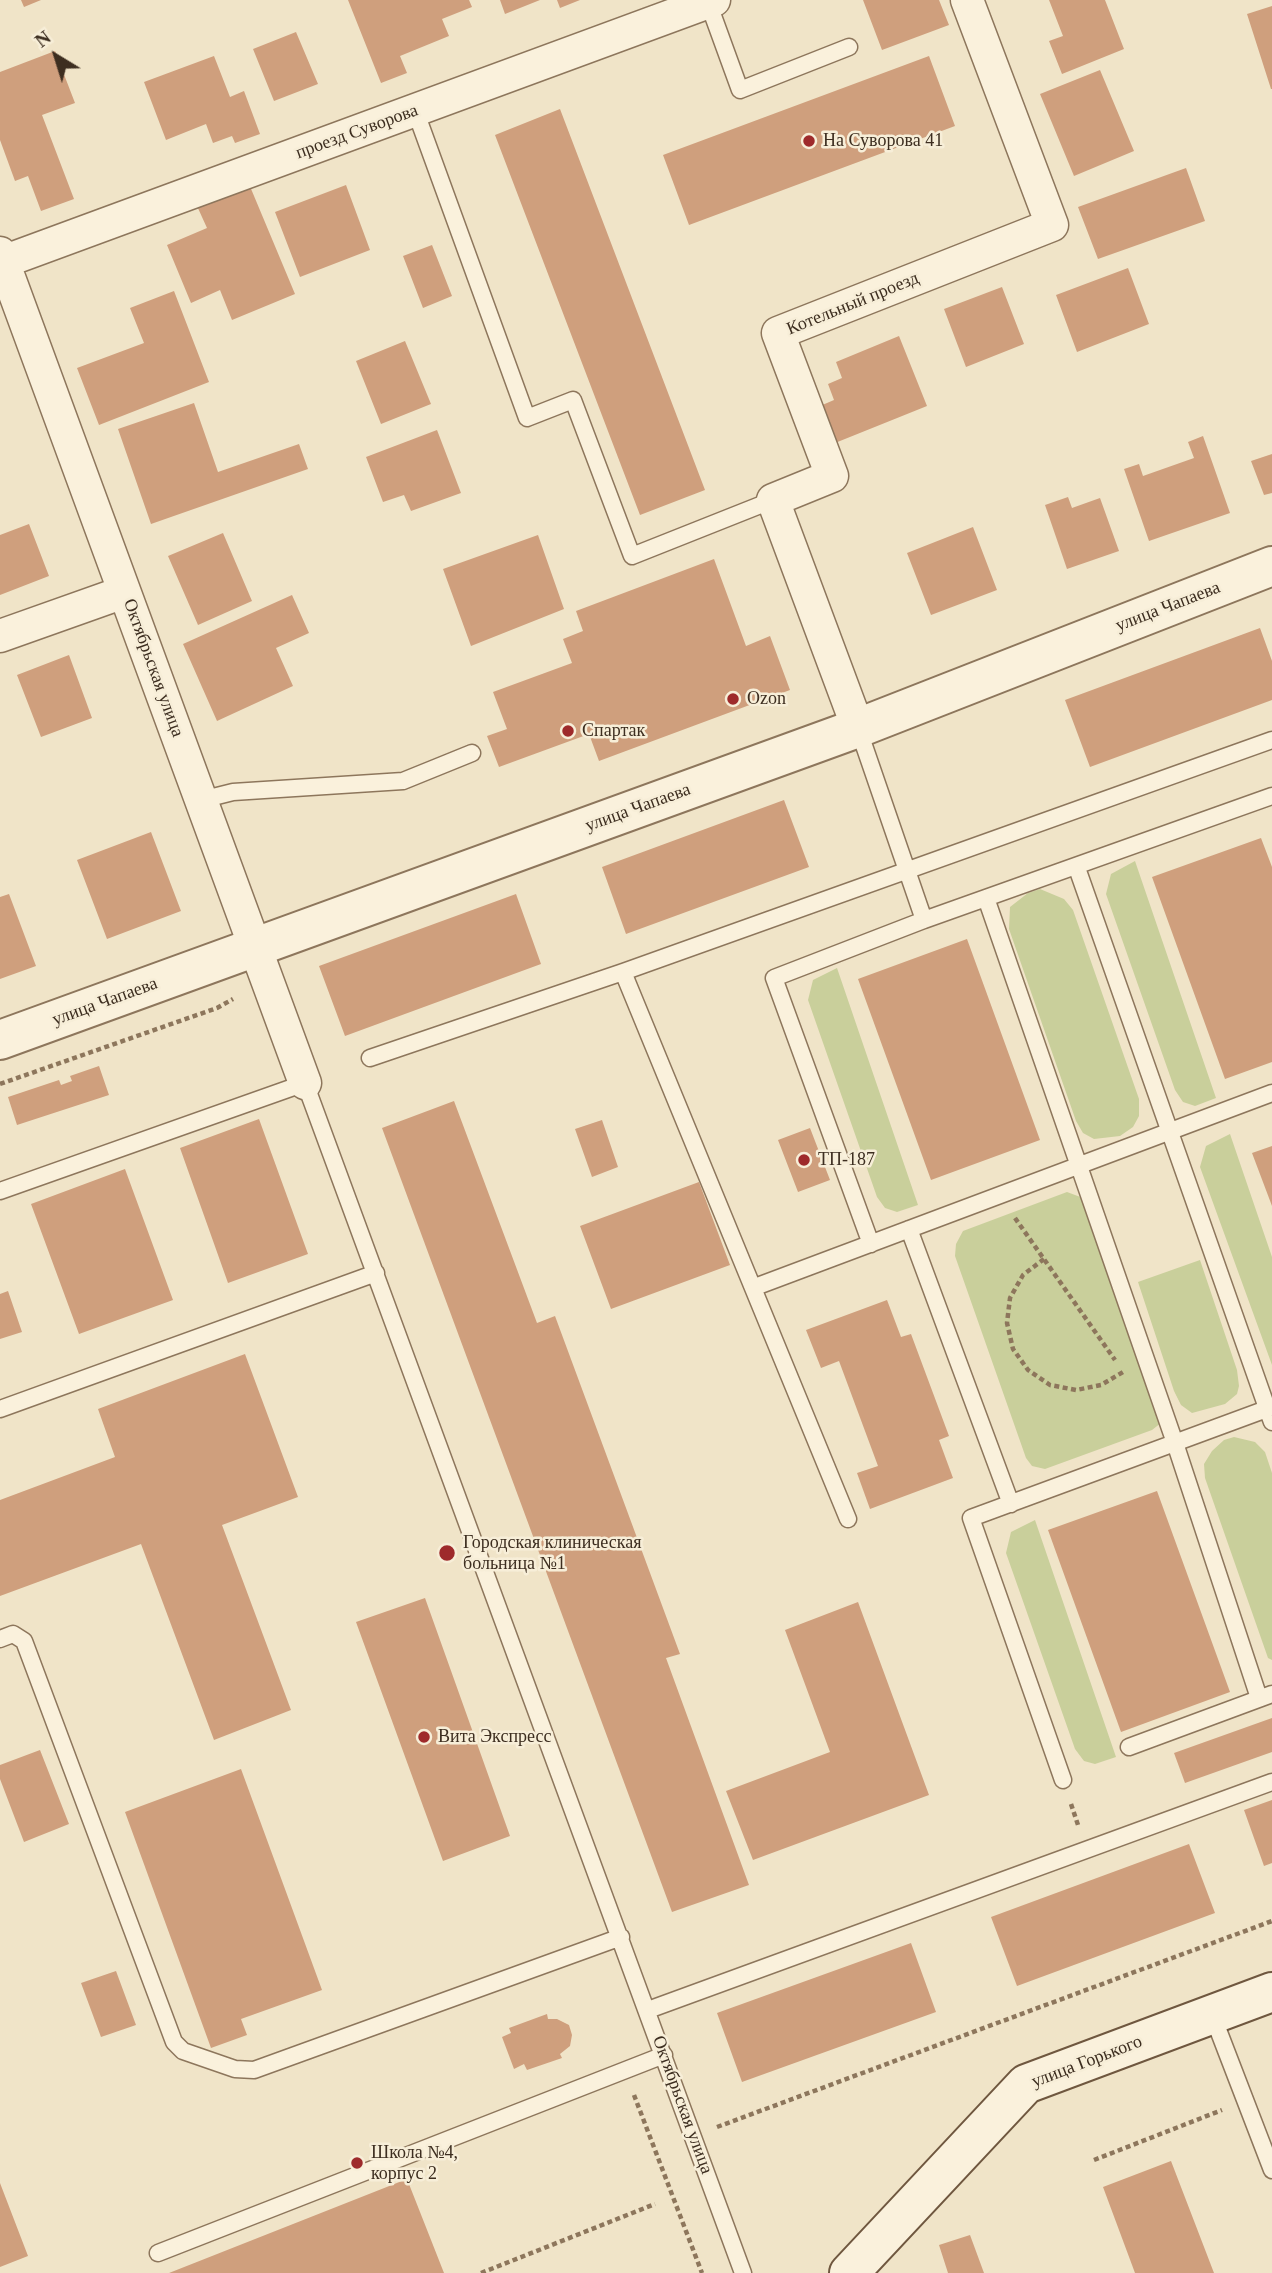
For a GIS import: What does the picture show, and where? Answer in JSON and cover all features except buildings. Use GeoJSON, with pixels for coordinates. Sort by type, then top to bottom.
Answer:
{"type":"FeatureCollection","features":[{"type":"Feature","properties":{"kind":"street","name":"Котельный проезд"},"geometry":{"type":"LineString","coordinates":[[773,500],[832,476],[778,333],[1052,225],[967,0]]}},
{"type":"Feature","properties":{"kind":"street","name":"проезд Суворова"},"geometry":{"type":"LineString","coordinates":[[1,259],[415,110],[648,11],[711,1]]}},
{"type":"Feature","properties":{"kind":"street","name":"Октябрьская улица"},"geometry":{"type":"LineString","coordinates":[[1,259],[305,1083]]}},
{"type":"Feature","properties":{"kind":"street"},"geometry":{"type":"LineString","coordinates":[[773,500],[858,728]]}},
{"type":"Feature","properties":{"kind":"street","name":"улица Чапаева"},"geometry":{"type":"LineString","coordinates":[[0,1040],[858,728],[1272,566]]}},
{"type":"Feature","properties":{"kind":"street"},"geometry":{"type":"LineString","coordinates":[[0,636],[124,592]]}},
{"type":"Feature","properties":{"kind":"street","name":"улица Горького"},"geometry":{"type":"LineString","coordinates":[[849,2273],[1026,2084],[1272,1992]]}},
{"type":"Feature","properties":{"kind":"lane"},"geometry":{"type":"LineString","coordinates":[[711,1],[740,90],[849,47]]}},
{"type":"Feature","properties":{"kind":"lane"},"geometry":{"type":"LineString","coordinates":[[415,110],[527,418],[573,400],[632,556],[773,500]]}},
{"type":"Feature","properties":{"kind":"lane"},"geometry":{"type":"LineString","coordinates":[[858,728],[924,920]]}},
{"type":"Feature","properties":{"kind":"lane"},"geometry":{"type":"LineString","coordinates":[[370,1058],[623,972],[1272,740]]}},
{"type":"Feature","properties":{"kind":"lane"},"geometry":{"type":"LineString","coordinates":[[201,800],[233,792],[403,781],[472,752]]}},
{"type":"Feature","properties":{"kind":"lane"},"geometry":{"type":"LineString","coordinates":[[871,1244],[774,978],[924,920],[1077,868],[1272,796]]}},
{"type":"Feature","properties":{"kind":"lane"},"geometry":{"type":"LineString","coordinates":[[1063,1780],[971,1518],[1175,1443],[1270,1413],[1077,868]]}},
{"type":"Feature","properties":{"kind":"lane"},"geometry":{"type":"LineString","coordinates":[[986,898],[1175,1443],[1266,1696],[1129,1747]]}},
{"type":"Feature","properties":{"kind":"lane"},"geometry":{"type":"LineString","coordinates":[[623,972],[755,1287],[848,1519]]}},
{"type":"Feature","properties":{"kind":"lane"},"geometry":{"type":"LineString","coordinates":[[0,1191],[305,1083]]}},
{"type":"Feature","properties":{"kind":"lane","name":"Октябрьская улица"},"geometry":{"type":"LineString","coordinates":[[305,1083],[743,2273]]}},
{"type":"Feature","properties":{"kind":"lane"},"geometry":{"type":"LineString","coordinates":[[755,1287],[1272,1093]]}},
{"type":"Feature","properties":{"kind":"lane"},"geometry":{"type":"LineString","coordinates":[[909,1229],[1011,1504]]}},
{"type":"Feature","properties":{"kind":"lane"},"geometry":{"type":"LineString","coordinates":[[0,1409],[376,1273]]}},
{"type":"Feature","properties":{"kind":"lane"},"geometry":{"type":"LineString","coordinates":[[0,1639],[13,1634],[24,1640],[174,2042],[183,2051],[235,2069],[254,2070],[621,1937]]}},
{"type":"Feature","properties":{"kind":"lane"},"geometry":{"type":"LineString","coordinates":[[648,2010],[1272,1782]]}},
{"type":"Feature","properties":{"kind":"lane"},"geometry":{"type":"LineString","coordinates":[[1212,2014],[1272,2170]]}},
{"type":"Feature","properties":{"kind":"lane"},"geometry":{"type":"LineString","coordinates":[[158,2253],[664,2055]]}},
{"type":"Feature","properties":{"kind":"path"},"geometry":{"type":"LineString","coordinates":[[1011,1212],[1131,1382]]}},
{"type":"Feature","properties":{"kind":"path"},"geometry":{"type":"LineString","coordinates":[[1044,1259],[1023,1275],[1010,1298],[1007,1324],[1013,1349],[1020,1360],[1028,1370],[1050,1385],[1076,1390],[1101,1385],[1124,1372]]}},
{"type":"Feature","properties":{"kind":"path"},"geometry":{"type":"LineString","coordinates":[[1063,1780],[1087,1850]]}},
{"type":"Feature","properties":{"kind":"path"},"geometry":{"type":"LineString","coordinates":[[704,2132],[1272,1921]]}},
{"type":"Feature","properties":{"kind":"path"},"geometry":{"type":"LineString","coordinates":[[625,2071],[702,2273]]}},
{"type":"Feature","properties":{"kind":"path"},"geometry":{"type":"LineString","coordinates":[[1094,2160],[1246,2101]]}},
{"type":"Feature","properties":{"kind":"path"},"geometry":{"type":"LineString","coordinates":[[481,2273],[655,2204]]}},
{"type":"Feature","properties":{"kind":"green space"},"geometry":{"type":"Polygon","coordinates":[[[1135,861],[1216,1098],[1195,1106],[1183,1102],[1175,1090],[1106,894],[1111,874],[1135,861]]]}},
{"type":"Feature","properties":{"kind":"green space"},"geometry":{"type":"Polygon","coordinates":[[[1040,889],[1064,899],[1073,910],[1139,1099],[1139,1116],[1133,1127],[1120,1136],[1094,1139],[1083,1133],[1076,1121],[1009,929],[1010,907],[1028,893],[1040,889]]]}},
{"type":"Feature","properties":{"kind":"green space"},"geometry":{"type":"Polygon","coordinates":[[[837,968],[918,1205],[897,1212],[885,1208],[877,1197],[808,1000],[813,980],[837,968]]]}},
{"type":"Feature","properties":{"kind":"green space"},"geometry":{"type":"Polygon","coordinates":[[[1230,1134],[1272,1257],[1272,1365],[1200,1167],[1206,1146],[1230,1134]]]}},
{"type":"Feature","properties":{"kind":"green space"},"geometry":{"type":"Polygon","coordinates":[[[1067,1192],[1083,1198],[1161,1423],[1152,1430],[1045,1469],[1032,1466],[1026,1458],[955,1256],[956,1244],[963,1231],[1067,1192]]]}},
{"type":"Feature","properties":{"kind":"green space"},"geometry":{"type":"Polygon","coordinates":[[[1200,1260],[1237,1370],[1239,1386],[1237,1394],[1225,1404],[1192,1413],[1181,1405],[1174,1391],[1138,1282],[1200,1260]]]}},
{"type":"Feature","properties":{"kind":"green space"},"geometry":{"type":"Polygon","coordinates":[[[1234,1437],[1255,1442],[1265,1452],[1272,1473],[1272,1660],[1268,1658],[1205,1478],[1204,1464],[1212,1451],[1224,1440],[1234,1437]]]}},
{"type":"Feature","properties":{"kind":"green space"},"geometry":{"type":"Polygon","coordinates":[[[1035,1520],[1116,1757],[1095,1764],[1084,1761],[1075,1749],[1006,1553],[1011,1532],[1035,1520]]]}},
{"type":"Feature","properties":{"kind":"place","name":"На Суворова 41"},"geometry":{"type":"Point","coordinates":[809,141]}},
{"type":"Feature","properties":{"kind":"place","name":"Ozon"},"geometry":{"type":"Point","coordinates":[733,699]}},
{"type":"Feature","properties":{"kind":"place","name":"Спартак"},"geometry":{"type":"Point","coordinates":[568,731]}},
{"type":"Feature","properties":{"kind":"place","name":"ТП-187"},"geometry":{"type":"Point","coordinates":[804,1160]}},
{"type":"Feature","properties":{"kind":"place","name":"Городская клиническая больница №1"},"geometry":{"type":"Point","coordinates":[447,1553]}},
{"type":"Feature","properties":{"kind":"place","name":"Вита Экспресс"},"geometry":{"type":"Point","coordinates":[424,1737]}},
{"type":"Feature","properties":{"kind":"place","name":"Школа №4, корпус 2"},"geometry":{"type":"Point","coordinates":[357,2163]}}]}
